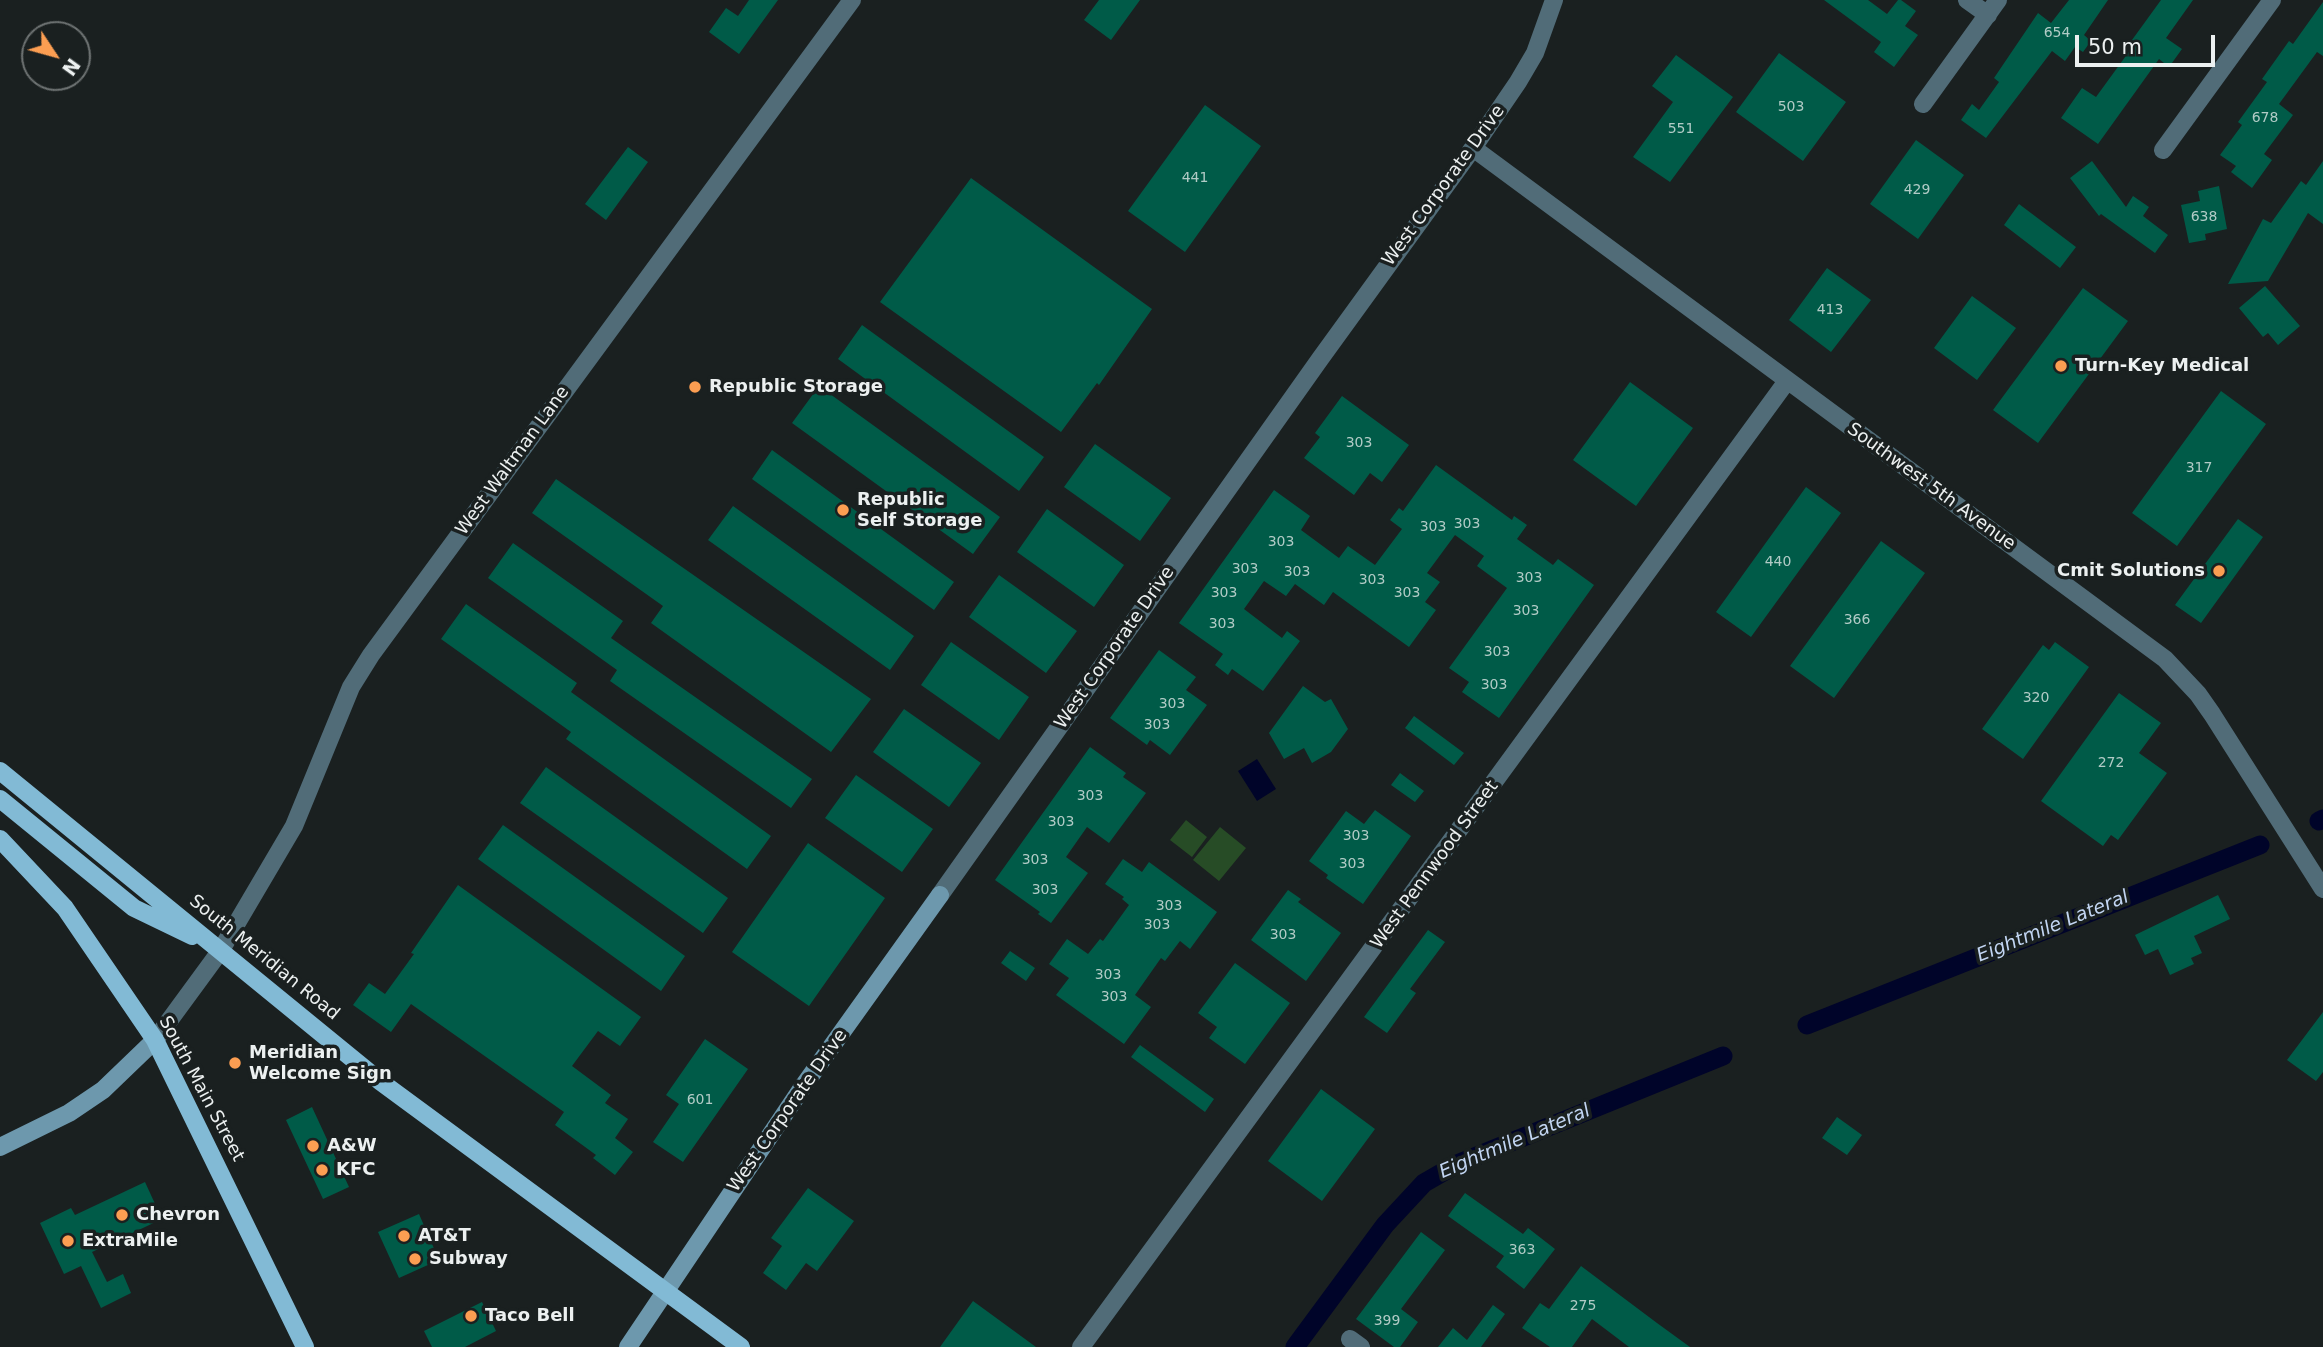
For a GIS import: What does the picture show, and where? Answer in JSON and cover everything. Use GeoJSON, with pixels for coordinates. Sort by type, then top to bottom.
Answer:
{"type":"FeatureCollection","features":[{"type":"Feature","properties":{"kind":"main road","name":"South Meridian Road"},"geometry":{"type":"LineString","coordinates":[[0,771],[381,1082],[741,1347]]}},
{"type":"Feature","properties":{"kind":"main road"},"geometry":{"type":"LineString","coordinates":[[0,799],[135,908],[221,950]]}},
{"type":"Feature","properties":{"kind":"main road","name":"South Main Street"},"geometry":{"type":"LineString","coordinates":[[0,839],[65,908],[155,1040],[305,1347]]}},
{"type":"Feature","properties":{"kind":"street","name":"West Waltman Lane"},"geometry":{"type":"LineString","coordinates":[[155,1040],[221,950],[294,826],[351,687],[371,655],[852,0]]}},
{"type":"Feature","properties":{"kind":"street","name":"West Corporate Drive"},"geometry":{"type":"LineString","coordinates":[[628,1347],[804,1086],[1312,369],[1473,148],[1535,53],[1554,0]]}},
{"type":"Feature","properties":{"kind":"street"},"geometry":{"type":"LineString","coordinates":[[1967,0],[1988,15]]}},
{"type":"Feature","properties":{"kind":"street"},"geometry":{"type":"LineString","coordinates":[[1923,104],[1998,0]]}},
{"type":"Feature","properties":{"kind":"street"},"geometry":{"type":"LineString","coordinates":[[2163,150],[2272,0]]}},
{"type":"Feature","properties":{"kind":"street","name":"Southwest 5th Avenue"},"geometry":{"type":"LineString","coordinates":[[1473,148],[2165,659],[2198,694],[2212,714],[2323,889]]}},
{"type":"Feature","properties":{"kind":"street","name":"West Pennwood Street"},"geometry":{"type":"LineString","coordinates":[[1081,1347],[1787,381]]}},
{"type":"Feature","properties":{"kind":"street"},"geometry":{"type":"LineString","coordinates":[[0,1147],[69,1113],[103,1090],[155,1040]]}},
{"type":"Feature","properties":{"kind":"green space"},"geometry":{"type":"Polygon","coordinates":[[[1186,820],[1207,837],[1192,857],[1170,840],[1186,820]]]}},
{"type":"Feature","properties":{"kind":"green space"},"geometry":{"type":"Polygon","coordinates":[[[1220,827],[1246,848],[1219,881],[1193,860],[1220,827]]]}},
{"type":"Feature","properties":{"kind":"water"},"geometry":{"type":"Polygon","coordinates":[[[1257,759],[1276,789],[1257,801],[1238,771],[1257,759]]]}},
{"type":"Feature","properties":{"kind":"building"},"geometry":{"type":"Polygon","coordinates":[[[749,0],[778,0],[739,54],[709,32],[726,8],[738,16],[749,0]]]}},
{"type":"Feature","properties":{"kind":"building"},"geometry":{"type":"Polygon","coordinates":[[[1099,0],[1140,0],[1111,40],[1084,20],[1099,0]]]}},
{"type":"Feature","properties":{"kind":"building"},"geometry":{"type":"Polygon","coordinates":[[[1824,0],[1868,0],[1887,14],[1898,0],[1901,0],[1916,11],[1905,26],[1918,35],[1894,67],[1874,52],[1881,42],[1824,0]]]}},
{"type":"Feature","properties":{"kind":"building"},"geometry":{"type":"Polygon","coordinates":[[[2069,0],[2108,0],[2084,35],[2091,41],[2083,52],[2075,47],[2065,61],[2052,51],[1986,138],[1961,120],[1972,104],[1979,110],[1999,82],[1994,78],[2038,13],[2051,23],[2069,0]]]}},
{"type":"Feature","properties":{"kind":"building"},"geometry":{"type":"Polygon","coordinates":[[[2161,0],[2193,0],[2166,38],[2182,49],[2169,67],[2159,59],[2098,144],[2061,118],[2082,88],[2096,97],[2136,42],[2132,40],[2161,0]]]}},
{"type":"Feature","properties":{"kind":"building"},"geometry":{"type":"Polygon","coordinates":[[[2323,2],[2323,56],[2317,52],[2279,104],[2293,115],[2264,154],[2272,160],[2252,188],[2231,172],[2236,166],[2220,155],[2242,125],[2238,122],[2267,82],[2262,79],[2289,41],[2293,44],[2323,2]]]}},
{"type":"Feature","properties":{"kind":"building"},"geometry":{"type":"Polygon","coordinates":[[[1779,53],[1846,102],[1803,161],[1736,112],[1779,53]]]}},
{"type":"Feature","properties":{"kind":"building"},"geometry":{"type":"Polygon","coordinates":[[[1676,55],[1733,97],[1670,182],[1633,157],[1673,102],[1652,86],[1676,55]]]}},
{"type":"Feature","properties":{"kind":"building"},"geometry":{"type":"Polygon","coordinates":[[[1205,105],[1261,146],[1185,252],[1128,211],[1205,105]]]}},
{"type":"Feature","properties":{"kind":"building"},"geometry":{"type":"Polygon","coordinates":[[[1916,140],[1964,175],[1918,239],[1870,204],[1916,140]]]}},
{"type":"Feature","properties":{"kind":"building"},"geometry":{"type":"Polygon","coordinates":[[[628,147],[648,162],[606,220],[585,204],[628,147]]]}},
{"type":"Feature","properties":{"kind":"building"},"geometry":{"type":"Polygon","coordinates":[[[2092,161],[2126,207],[2133,196],[2149,207],[2143,216],[2168,235],[2155,253],[2101,214],[2099,216],[2070,178],[2092,161]]]}},
{"type":"Feature","properties":{"kind":"building"},"geometry":{"type":"Polygon","coordinates":[[[2323,161],[2323,224],[2308,213],[2268,281],[2228,284],[2263,219],[2271,223],[2301,181],[2306,185],[2323,161]]]}},
{"type":"Feature","properties":{"kind":"building"},"geometry":{"type":"Polygon","coordinates":[[[971,178],[1152,309],[1099,385],[1097,383],[1061,432],[880,302],[971,178]]]}},
{"type":"Feature","properties":{"kind":"building"},"geometry":{"type":"Polygon","coordinates":[[[2219,186],[2227,229],[2205,234],[2206,240],[2189,243],[2181,205],[2200,201],[2198,191],[2219,186]]]}},
{"type":"Feature","properties":{"kind":"building"},"geometry":{"type":"Polygon","coordinates":[[[2019,204],[2076,247],[2060,268],[2004,225],[2019,204]]]}},
{"type":"Feature","properties":{"kind":"building"},"geometry":{"type":"Polygon","coordinates":[[[1827,268],[1871,300],[1831,352],[1789,320],[1827,268]]]}},
{"type":"Feature","properties":{"kind":"building"},"geometry":{"type":"Polygon","coordinates":[[[2265,286],[2300,326],[2278,345],[2268,333],[2263,337],[2239,308],[2265,286]]]}},
{"type":"Feature","properties":{"kind":"building","name":"Turn-Key Medical"},"geometry":{"type":"Polygon","coordinates":[[[2083,288],[2128,321],[2038,443],[1993,410],[2083,288]]]}},
{"type":"Feature","properties":{"kind":"building"},"geometry":{"type":"Polygon","coordinates":[[[1972,296],[2016,328],[1977,380],[1934,348],[1972,296]]]}},
{"type":"Feature","properties":{"kind":"building"},"geometry":{"type":"Polygon","coordinates":[[[862,325],[1044,457],[1019,491],[838,359],[862,325]]]}},
{"type":"Feature","properties":{"kind":"building"},"geometry":{"type":"Polygon","coordinates":[[[1630,382],[1693,428],[1636,506],[1573,460],[1630,382]]]}},
{"type":"Feature","properties":{"kind":"building"},"geometry":{"type":"Polygon","coordinates":[[[819,386],[1000,517],[973,554],[792,423],[819,386]]]}},
{"type":"Feature","properties":{"kind":"building"},"geometry":{"type":"Polygon","coordinates":[[[2221,391],[2266,424],[2177,546],[2132,513],[2221,391]]]}},
{"type":"Feature","properties":{"kind":"building"},"geometry":{"type":"Polygon","coordinates":[[[1342,396],[1409,445],[1382,482],[1370,473],[1354,495],[1304,458],[1320,437],[1315,433],[1342,396]]]}},
{"type":"Feature","properties":{"kind":"building"},"geometry":{"type":"Polygon","coordinates":[[[1095,444],[1171,498],[1140,541],[1064,487],[1095,444]]]}},
{"type":"Feature","properties":{"kind":"building"},"geometry":{"type":"Polygon","coordinates":[[[772,450],[954,582],[934,610],[752,479],[772,450]]]}},
{"type":"Feature","properties":{"kind":"building"},"geometry":{"type":"Polygon","coordinates":[[[1436,465],[1512,520],[1514,516],[1527,525],[1517,539],[1553,565],[1558,559],[1594,585],[1499,718],[1462,692],[1469,682],[1449,668],[1507,588],[1477,566],[1484,556],[1455,535],[1427,573],[1440,582],[1425,602],[1436,610],[1409,647],[1333,592],[1324,605],[1295,584],[1286,596],[1264,581],[1244,609],[1282,638],[1287,631],[1300,641],[1263,691],[1232,669],[1228,675],[1215,665],[1223,654],[1179,623],[1274,490],[1310,516],[1301,530],[1339,558],[1348,546],[1375,565],[1402,529],[1390,520],[1399,508],[1403,511],[1436,465]]]}},
{"type":"Feature","properties":{"kind":"building"},"geometry":{"type":"Polygon","coordinates":[[[556,479],[871,699],[831,752],[651,623],[663,606],[532,513],[556,479]]]}},
{"type":"Feature","properties":{"kind":"building"},"geometry":{"type":"Polygon","coordinates":[[[1806,487],[1841,513],[1751,637],[1716,612],[1806,487]]]}},
{"type":"Feature","properties":{"kind":"building"},"geometry":{"type":"Polygon","coordinates":[[[733,506],[914,636],[890,670],[708,540],[733,506]]]}},
{"type":"Feature","properties":{"kind":"building"},"geometry":{"type":"Polygon","coordinates":[[[1047,509],[1124,565],[1094,607],[1017,552],[1047,509]]]}},
{"type":"Feature","properties":{"kind":"building","name":"Cmit Solutions"},"geometry":{"type":"Polygon","coordinates":[[[2238,519],[2263,537],[2201,623],[2175,605],[2238,519]]]}},
{"type":"Feature","properties":{"kind":"building"},"geometry":{"type":"Polygon","coordinates":[[[1881,541],[1925,573],[1834,698],[1790,666],[1881,541]]]}},
{"type":"Feature","properties":{"kind":"building"},"geometry":{"type":"Polygon","coordinates":[[[513,543],[623,621],[611,638],[812,779],[791,808],[610,681],[617,670],[488,578],[513,543]]]}},
{"type":"Feature","properties":{"kind":"building"},"geometry":{"type":"Polygon","coordinates":[[[999,575],[1077,631],[1046,673],[969,617],[999,575]]]}},
{"type":"Feature","properties":{"kind":"building"},"geometry":{"type":"Polygon","coordinates":[[[466,604],[577,683],[571,692],[771,836],[747,869],[566,739],[571,732],[441,639],[466,604]]]}},
{"type":"Feature","properties":{"kind":"building"},"geometry":{"type":"Polygon","coordinates":[[[951,642],[1029,697],[999,740],[921,685],[951,642]]]}},
{"type":"Feature","properties":{"kind":"building"},"geometry":{"type":"Polygon","coordinates":[[[2055,642],[2089,667],[2023,759],[1982,729],[2043,645],[2049,650],[2055,642]]]}},
{"type":"Feature","properties":{"kind":"building"},"geometry":{"type":"Polygon","coordinates":[[[1159,650],[1196,677],[1186,690],[1207,705],[1170,755],[1150,740],[1147,745],[1110,718],[1159,650]]]}},
{"type":"Feature","properties":{"kind":"building"},"geometry":{"type":"Polygon","coordinates":[[[1303,686],[1325,702],[1331,699],[1348,729],[1331,752],[1312,763],[1304,748],[1284,759],[1269,733],[1303,686]]]}},
{"type":"Feature","properties":{"kind":"building"},"geometry":{"type":"Polygon","coordinates":[[[2119,693],[2161,723],[2139,753],[2167,773],[2118,840],[2111,835],[2103,846],[2041,801],[2119,693]]]}},
{"type":"Feature","properties":{"kind":"building"},"geometry":{"type":"Polygon","coordinates":[[[904,709],[981,763],[949,807],[873,752],[904,709]]]}},
{"type":"Feature","properties":{"kind":"building"},"geometry":{"type":"Polygon","coordinates":[[[1414,716],[1464,753],[1454,765],[1405,728],[1414,716]]]}},
{"type":"Feature","properties":{"kind":"building"},"geometry":{"type":"Polygon","coordinates":[[[1090,747],[1126,773],[1123,777],[1146,793],[1109,843],[1087,827],[1066,857],[1088,873],[1051,923],[995,880],[1090,747]]]}},
{"type":"Feature","properties":{"kind":"building"},"geometry":{"type":"Polygon","coordinates":[[[546,767],[728,898],[703,933],[520,803],[546,767]]]}},
{"type":"Feature","properties":{"kind":"building"},"geometry":{"type":"Polygon","coordinates":[[[1400,773],[1424,791],[1415,802],[1391,785],[1400,773]]]}},
{"type":"Feature","properties":{"kind":"building"},"geometry":{"type":"Polygon","coordinates":[[[856,775],[933,829],[902,872],[825,818],[856,775]]]}},
{"type":"Feature","properties":{"kind":"building"},"geometry":{"type":"Polygon","coordinates":[[[1375,810],[1411,836],[1363,904],[1326,878],[1328,875],[1309,861],[1346,811],[1364,824],[1375,810]]]}},
{"type":"Feature","properties":{"kind":"building"},"geometry":{"type":"Polygon","coordinates":[[[503,825],[685,956],[661,991],[478,859],[503,825]]]}},
{"type":"Feature","properties":{"kind":"building"},"geometry":{"type":"Polygon","coordinates":[[[808,843],[885,898],[809,1006],[732,952],[808,843]]]}},
{"type":"Feature","properties":{"kind":"building"},"geometry":{"type":"Polygon","coordinates":[[[1123,859],[1142,872],[1149,862],[1217,912],[1190,949],[1180,941],[1165,961],[1161,958],[1135,995],[1151,1007],[1124,1044],[1056,995],[1069,978],[1049,964],[1067,939],[1088,954],[1100,939],[1103,941],[1129,905],[1122,899],[1124,897],[1105,884],[1123,859]]]}},
{"type":"Feature","properties":{"kind":"building"},"geometry":{"type":"Polygon","coordinates":[[[458,885],[641,1017],[620,1046],[598,1031],[572,1066],[611,1095],[605,1103],[628,1119],[615,1138],[633,1152],[615,1175],[593,1158],[596,1155],[555,1125],[564,1112],[411,1004],[391,1032],[353,1005],[369,983],[385,994],[458,885]]]}},
{"type":"Feature","properties":{"kind":"building"},"geometry":{"type":"Polygon","coordinates":[[[1288,890],[1301,899],[1298,902],[1341,933],[1306,981],[1251,940],[1288,890]]]}},
{"type":"Feature","properties":{"kind":"building"},"geometry":{"type":"Polygon","coordinates":[[[2218,895],[2230,919],[2194,936],[2202,953],[2191,958],[2194,964],[2170,975],[2158,949],[2145,955],[2135,935],[2218,895]]]}},
{"type":"Feature","properties":{"kind":"building"},"geometry":{"type":"Polygon","coordinates":[[[1428,930],[1445,942],[1410,989],[1416,993],[1387,1033],[1364,1017],[1428,930]]]}},
{"type":"Feature","properties":{"kind":"building"},"geometry":{"type":"Polygon","coordinates":[[[1010,951],[1035,968],[1026,981],[1001,963],[1010,951]]]}},
{"type":"Feature","properties":{"kind":"building"},"geometry":{"type":"Polygon","coordinates":[[[1235,963],[1290,1003],[1245,1064],[1209,1038],[1217,1027],[1198,1013],[1235,963]]]}},
{"type":"Feature","properties":{"kind":"building"},"geometry":{"type":"Polygon","coordinates":[[[2323,1012],[2323,1072],[2316,1081],[2287,1060],[2323,1012]]]}},
{"type":"Feature","properties":{"kind":"building"},"geometry":{"type":"Polygon","coordinates":[[[705,1039],[748,1069],[683,1162],[653,1142],[679,1104],[666,1095],[705,1039]]]}},
{"type":"Feature","properties":{"kind":"building"},"geometry":{"type":"Polygon","coordinates":[[[1140,1045],[1214,1099],[1205,1112],[1131,1057],[1140,1045]]]}},
{"type":"Feature","properties":{"kind":"building"},"geometry":{"type":"Polygon","coordinates":[[[1321,1089],[1375,1129],[1322,1201],[1268,1161],[1321,1089]]]}},
{"type":"Feature","properties":{"kind":"building"},"geometry":{"type":"Polygon","coordinates":[[[312,1107],[349,1187],[323,1199],[286,1120],[312,1107]]]}},
{"type":"Feature","properties":{"kind":"building"},"geometry":{"type":"Polygon","coordinates":[[[1837,1117],[1862,1135],[1847,1155],[1822,1138],[1837,1117]]]}},
{"type":"Feature","properties":{"kind":"building"},"geometry":{"type":"Polygon","coordinates":[[[145,1182],[162,1219],[92,1252],[107,1282],[123,1274],[131,1293],[101,1308],[81,1266],[64,1274],[40,1223],[71,1208],[75,1215],[145,1182]]]}},
{"type":"Feature","properties":{"kind":"building"},"geometry":{"type":"Polygon","coordinates":[[[808,1188],[854,1221],[817,1271],[806,1263],[786,1290],[763,1273],[782,1246],[771,1238],[808,1188]]]}},
{"type":"Feature","properties":{"kind":"building"},"geometry":{"type":"Polygon","coordinates":[[[1465,1193],[1523,1234],[1528,1228],[1555,1249],[1524,1289],[1496,1267],[1504,1256],[1448,1216],[1465,1193]]]}},
{"type":"Feature","properties":{"kind":"building"},"geometry":{"type":"Polygon","coordinates":[[[419,1214],[439,1260],[399,1278],[378,1232],[419,1214]]]}},
{"type":"Feature","properties":{"kind":"building"},"geometry":{"type":"Polygon","coordinates":[[[1421,1232],[1445,1250],[1401,1309],[1418,1322],[1400,1347],[1394,1347],[1356,1319],[1421,1232]]]}},
{"type":"Feature","properties":{"kind":"building"},"geometry":{"type":"Polygon","coordinates":[[[1581,1266],[1690,1347],[1629,1347],[1592,1319],[1572,1347],[1550,1347],[1522,1328],[1540,1303],[1549,1309],[1581,1266]]]}},
{"type":"Feature","properties":{"kind":"building"},"geometry":{"type":"Polygon","coordinates":[[[973,1301],[1036,1347],[940,1347],[973,1301]]]}},
{"type":"Feature","properties":{"kind":"building","name":"Taco Bell"},"geometry":{"type":"Polygon","coordinates":[[[482,1302],[496,1331],[465,1347],[432,1347],[424,1331],[482,1302]]]}},
{"type":"Feature","properties":{"kind":"building"},"geometry":{"type":"Polygon","coordinates":[[[1493,1305],[1505,1314],[1481,1347],[1438,1347],[1453,1328],[1467,1340],[1493,1305]]]}},
{"type":"Feature","properties":{"kind":"waterway","name":"Eightmile Lateral"},"geometry":{"type":"LineString","coordinates":[[2319,821],[2323,819]]}},
{"type":"Feature","properties":{"kind":"waterway","name":"Eightmile Lateral"},"geometry":{"type":"LineString","coordinates":[[1807,1025],[2260,845]]}},
{"type":"Feature","properties":{"kind":"waterway","name":"Eightmile Lateral"},"geometry":{"type":"LineString","coordinates":[[1295,1347],[1385,1225],[1424,1183],[1457,1164],[1723,1056]]}},
{"type":"Feature","properties":{"kind":"place","name":"Turn-Key Medical"},"geometry":{"type":"Point","coordinates":[2061,366]}},
{"type":"Feature","properties":{"kind":"place","name":"Republic Storage"},"geometry":{"type":"Point","coordinates":[695,387]}},
{"type":"Feature","properties":{"kind":"place","name":"Republic Self Storage"},"geometry":{"type":"Point","coordinates":[843,510]}},
{"type":"Feature","properties":{"kind":"place","name":"Cmit Solutions"},"geometry":{"type":"Point","coordinates":[2219,571]}},
{"type":"Feature","properties":{"kind":"place","name":"Meridian Welcome Sign"},"geometry":{"type":"Point","coordinates":[235,1063]}},
{"type":"Feature","properties":{"kind":"place","name":"A&W"},"geometry":{"type":"Point","coordinates":[313,1146]}},
{"type":"Feature","properties":{"kind":"place","name":"KFC"},"geometry":{"type":"Point","coordinates":[322,1170]}},
{"type":"Feature","properties":{"kind":"place","name":"Chevron"},"geometry":{"type":"Point","coordinates":[122,1215]}},
{"type":"Feature","properties":{"kind":"place","name":"AT&T"},"geometry":{"type":"Point","coordinates":[404,1236]}},
{"type":"Feature","properties":{"kind":"place","name":"ExtraMile"},"geometry":{"type":"Point","coordinates":[68,1241]}},
{"type":"Feature","properties":{"kind":"place","name":"Subway"},"geometry":{"type":"Point","coordinates":[415,1259]}},
{"type":"Feature","properties":{"kind":"place","name":"Taco Bell"},"geometry":{"type":"Point","coordinates":[471,1316]}}]}
